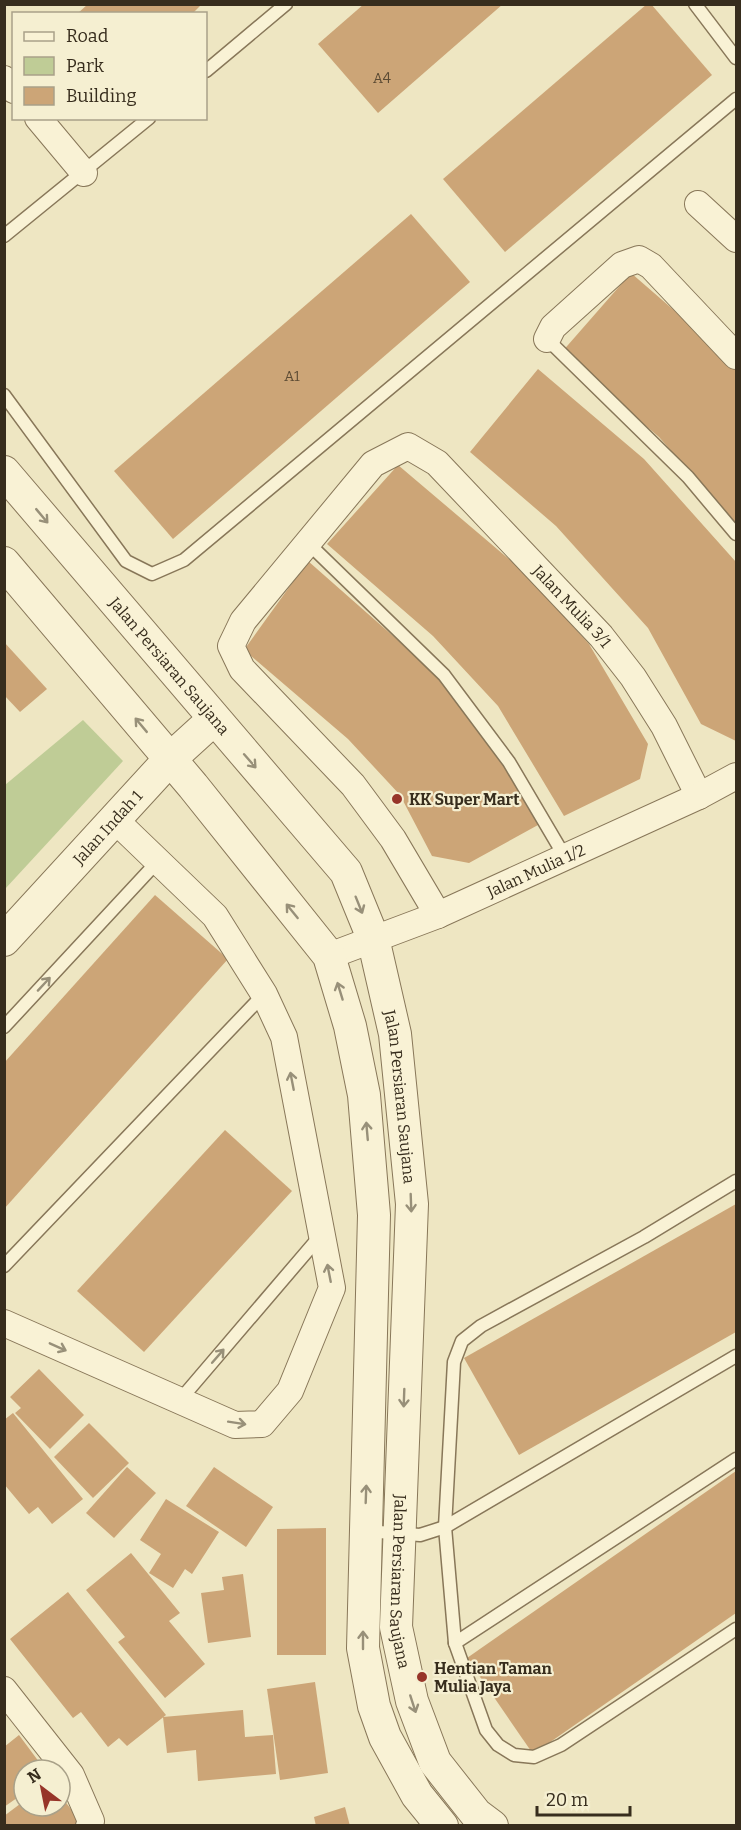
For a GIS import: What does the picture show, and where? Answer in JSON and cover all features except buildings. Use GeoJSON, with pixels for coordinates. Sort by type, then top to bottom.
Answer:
{"type":"FeatureCollection","features":[{"type":"Feature","properties":{"kind":"street"},"geometry":{"type":"LineString","coordinates":[[40,120],[84,173]]}},
{"type":"Feature","properties":{"kind":"street"},"geometry":{"type":"LineString","coordinates":[[698,204],[736,239]]}},
{"type":"Feature","properties":{"kind":"street"},"geometry":{"type":"LineString","coordinates":[[547,339],[554,327],[622,265],[639,259],[651,266],[736,356]]}},
{"type":"Feature","properties":{"kind":"street","name":"Jalan Mulia 3/1"},"geometry":{"type":"LineString","coordinates":[[308,543],[374,464],[408,446],[437,463],[601,636],[633,677],[664,726],[699,796]]}},
{"type":"Feature","properties":{"kind":"street","name":"Jalan Persiaran Saujana"},"geometry":{"type":"LineString","coordinates":[[4,472],[346,872],[373,938],[395,1034],[412,1204],[396,1627],[412,1701],[435,1762],[476,1814],[492,1826]]}},
{"type":"Feature","properties":{"kind":"street"},"geometry":{"type":"LineString","coordinates":[[308,543],[243,621],[231,646],[242,669],[353,785],[393,839],[438,915]]}},
{"type":"Feature","properties":{"kind":"street","name":"Jalan Persiaran Saujana"},"geometry":{"type":"LineString","coordinates":[[4,563],[170,759],[329,956],[350,1026],[364,1095],[374,1215],[363,1648],[374,1706],[386,1737],[417,1795],[442,1826]]}},
{"type":"Feature","properties":{"kind":"street","name":"Jalan Indah 1"},"geometry":{"type":"LineString","coordinates":[[4,940],[170,759],[214,719]]}},
{"type":"Feature","properties":{"kind":"street","name":"Jalan Mulia 1/2"},"geometry":{"type":"LineString","coordinates":[[329,956],[438,915],[699,796],[736,776]]}},
{"type":"Feature","properties":{"kind":"street"},"geometry":{"type":"LineString","coordinates":[[4,1323],[236,1425],[262,1424],[290,1391],[332,1288],[284,1037],[264,994],[215,916],[114,819]]}},
{"type":"Feature","properties":{"kind":"street"},"geometry":{"type":"LineString","coordinates":[[4,1690],[72,1775],[91,1821],[89,1826]]}},
{"type":"Feature","properties":{"kind":"lane"},"geometry":{"type":"LineString","coordinates":[[207,70],[286,4]]}},
{"type":"Feature","properties":{"kind":"lane"},"geometry":{"type":"LineString","coordinates":[[695,4],[736,58]]}},
{"type":"Feature","properties":{"kind":"lane"},"geometry":{"type":"LineString","coordinates":[[4,395],[126,561],[152,574],[184,560],[736,99]]}},
{"type":"Feature","properties":{"kind":"lane"},"geometry":{"type":"LineString","coordinates":[[4,236],[147,120]]}},
{"type":"Feature","properties":{"kind":"lane"},"geometry":{"type":"LineString","coordinates":[[547,339],[688,477],[736,534]]}},
{"type":"Feature","properties":{"kind":"lane"},"geometry":{"type":"LineString","coordinates":[[308,543],[444,675],[509,762],[565,857]]}},
{"type":"Feature","properties":{"kind":"lane"},"geometry":{"type":"LineString","coordinates":[[4,1028],[158,861]]}},
{"type":"Feature","properties":{"kind":"lane"},"geometry":{"type":"LineString","coordinates":[[4,1266],[264,994]]}},
{"type":"Feature","properties":{"kind":"lane"},"geometry":{"type":"LineString","coordinates":[[736,1181],[644,1237],[481,1326],[462,1341],[454,1362],[445,1527],[456,1643],[486,1730],[498,1745],[514,1755],[534,1757],[561,1745],[736,1629]]}},
{"type":"Feature","properties":{"kind":"lane"},"geometry":{"type":"LineString","coordinates":[[180,1400],[321,1235]]}},
{"type":"Feature","properties":{"kind":"lane"},"geometry":{"type":"LineString","coordinates":[[365,1542],[399,1534],[420,1535],[445,1527],[736,1356]]}},
{"type":"Feature","properties":{"kind":"lane"},"geometry":{"type":"LineString","coordinates":[[456,1643],[736,1459]]}},
{"type":"Feature","properties":{"kind":"green space"},"geometry":{"type":"Polygon","coordinates":[[[83,720],[123,761],[5,889],[5,785],[83,720]]]}},
{"type":"Feature","properties":{"kind":"place","name":"KK Super Mart"},"geometry":{"type":"Point","coordinates":[397,799]}},
{"type":"Feature","properties":{"kind":"place","name":"Hentian Taman Mulia Jaya"},"geometry":{"type":"Point","coordinates":[422,1677]}}]}
